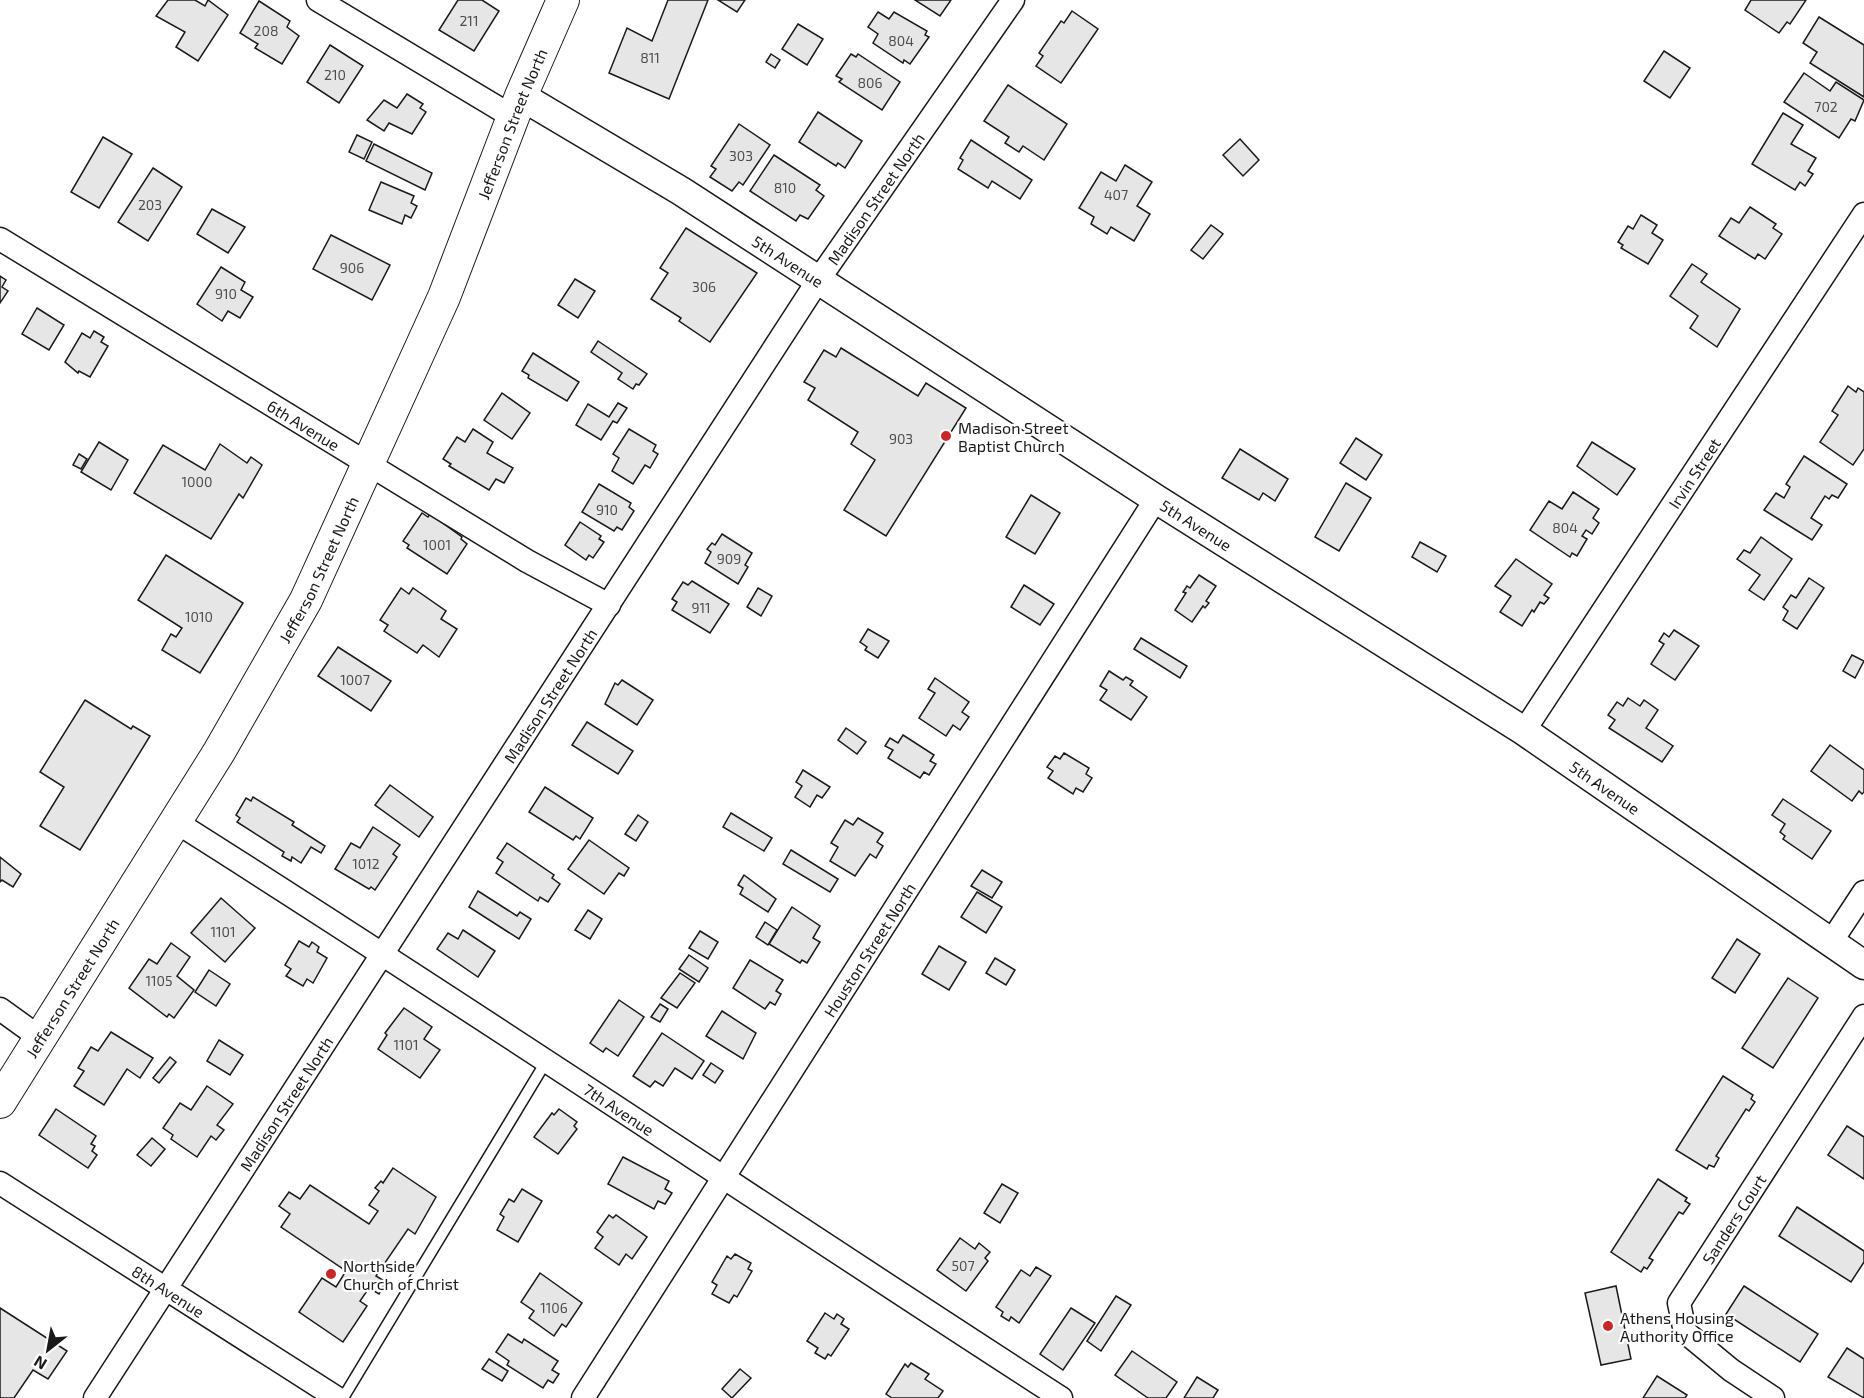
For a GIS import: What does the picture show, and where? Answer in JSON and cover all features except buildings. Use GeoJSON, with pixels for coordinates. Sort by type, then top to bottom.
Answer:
{"type":"FeatureCollection","features":[{"type":"Feature","properties":{"kind":"main road","name":"Jefferson Street North"},"geometry":{"type":"LineString","coordinates":[[0,1102],[176,822],[306,600],[370,465],[444,297],[517,106],[563,0]]}},
{"type":"Feature","properties":{"kind":"street","name":"5th Avenue"},"geometry":{"type":"LineString","coordinates":[[318,0],[681,192],[819,279],[1156,499],[1524,731],[1864,965]]}},
{"type":"Feature","properties":{"kind":"street","name":"Madison Street North"},"geometry":{"type":"LineString","coordinates":[[95,1398],[819,279],[1013,0]]}},
{"type":"Feature","properties":{"kind":"street","name":"Irvin Street"},"geometry":{"type":"LineString","coordinates":[[1524,731],[1864,214]]}},
{"type":"Feature","properties":{"kind":"street","name":"6th Avenue"},"geometry":{"type":"LineString","coordinates":[[0,239],[527,561],[609,605]]}},
{"type":"Feature","properties":{"kind":"street","name":"Houston Street North"},"geometry":{"type":"LineString","coordinates":[[583,1398],[1156,499]]}},
{"type":"Feature","properties":{"kind":"street","name":"7th Avenue"},"geometry":{"type":"LineString","coordinates":[[176,822],[383,952],[547,1059],[724,1180],[1061,1398]]}},
{"type":"Feature","properties":{"kind":"street"},"geometry":{"type":"LineString","coordinates":[[1831,942],[1864,892]]}},
{"type":"Feature","properties":{"kind":"street"},"geometry":{"type":"LineString","coordinates":[[0,1009],[39,1037]]}},
{"type":"Feature","properties":{"kind":"street","name":"Sanders Court"},"geometry":{"type":"LineString","coordinates":[[1773,1398],[1731,1370],[1685,1332],[1679,1303],[1864,1016]]}},
{"type":"Feature","properties":{"kind":"street","name":"8th Avenue"},"geometry":{"type":"LineString","coordinates":[[0,1183],[337,1398]]}},
{"type":"Feature","properties":{"kind":"lane"},"geometry":{"type":"LineString","coordinates":[[344,1398],[547,1059]]}},
{"type":"Feature","properties":{"kind":"place","name":"Madison Street Baptist Church"},"geometry":{"type":"Point","coordinates":[946,436]}},
{"type":"Feature","properties":{"kind":"place","name":"Northside Church of Christ"},"geometry":{"type":"Point","coordinates":[331,1274]}},
{"type":"Feature","properties":{"kind":"place","name":"Athens Housing Authority Office"},"geometry":{"type":"Point","coordinates":[1608,1326]}}]}
